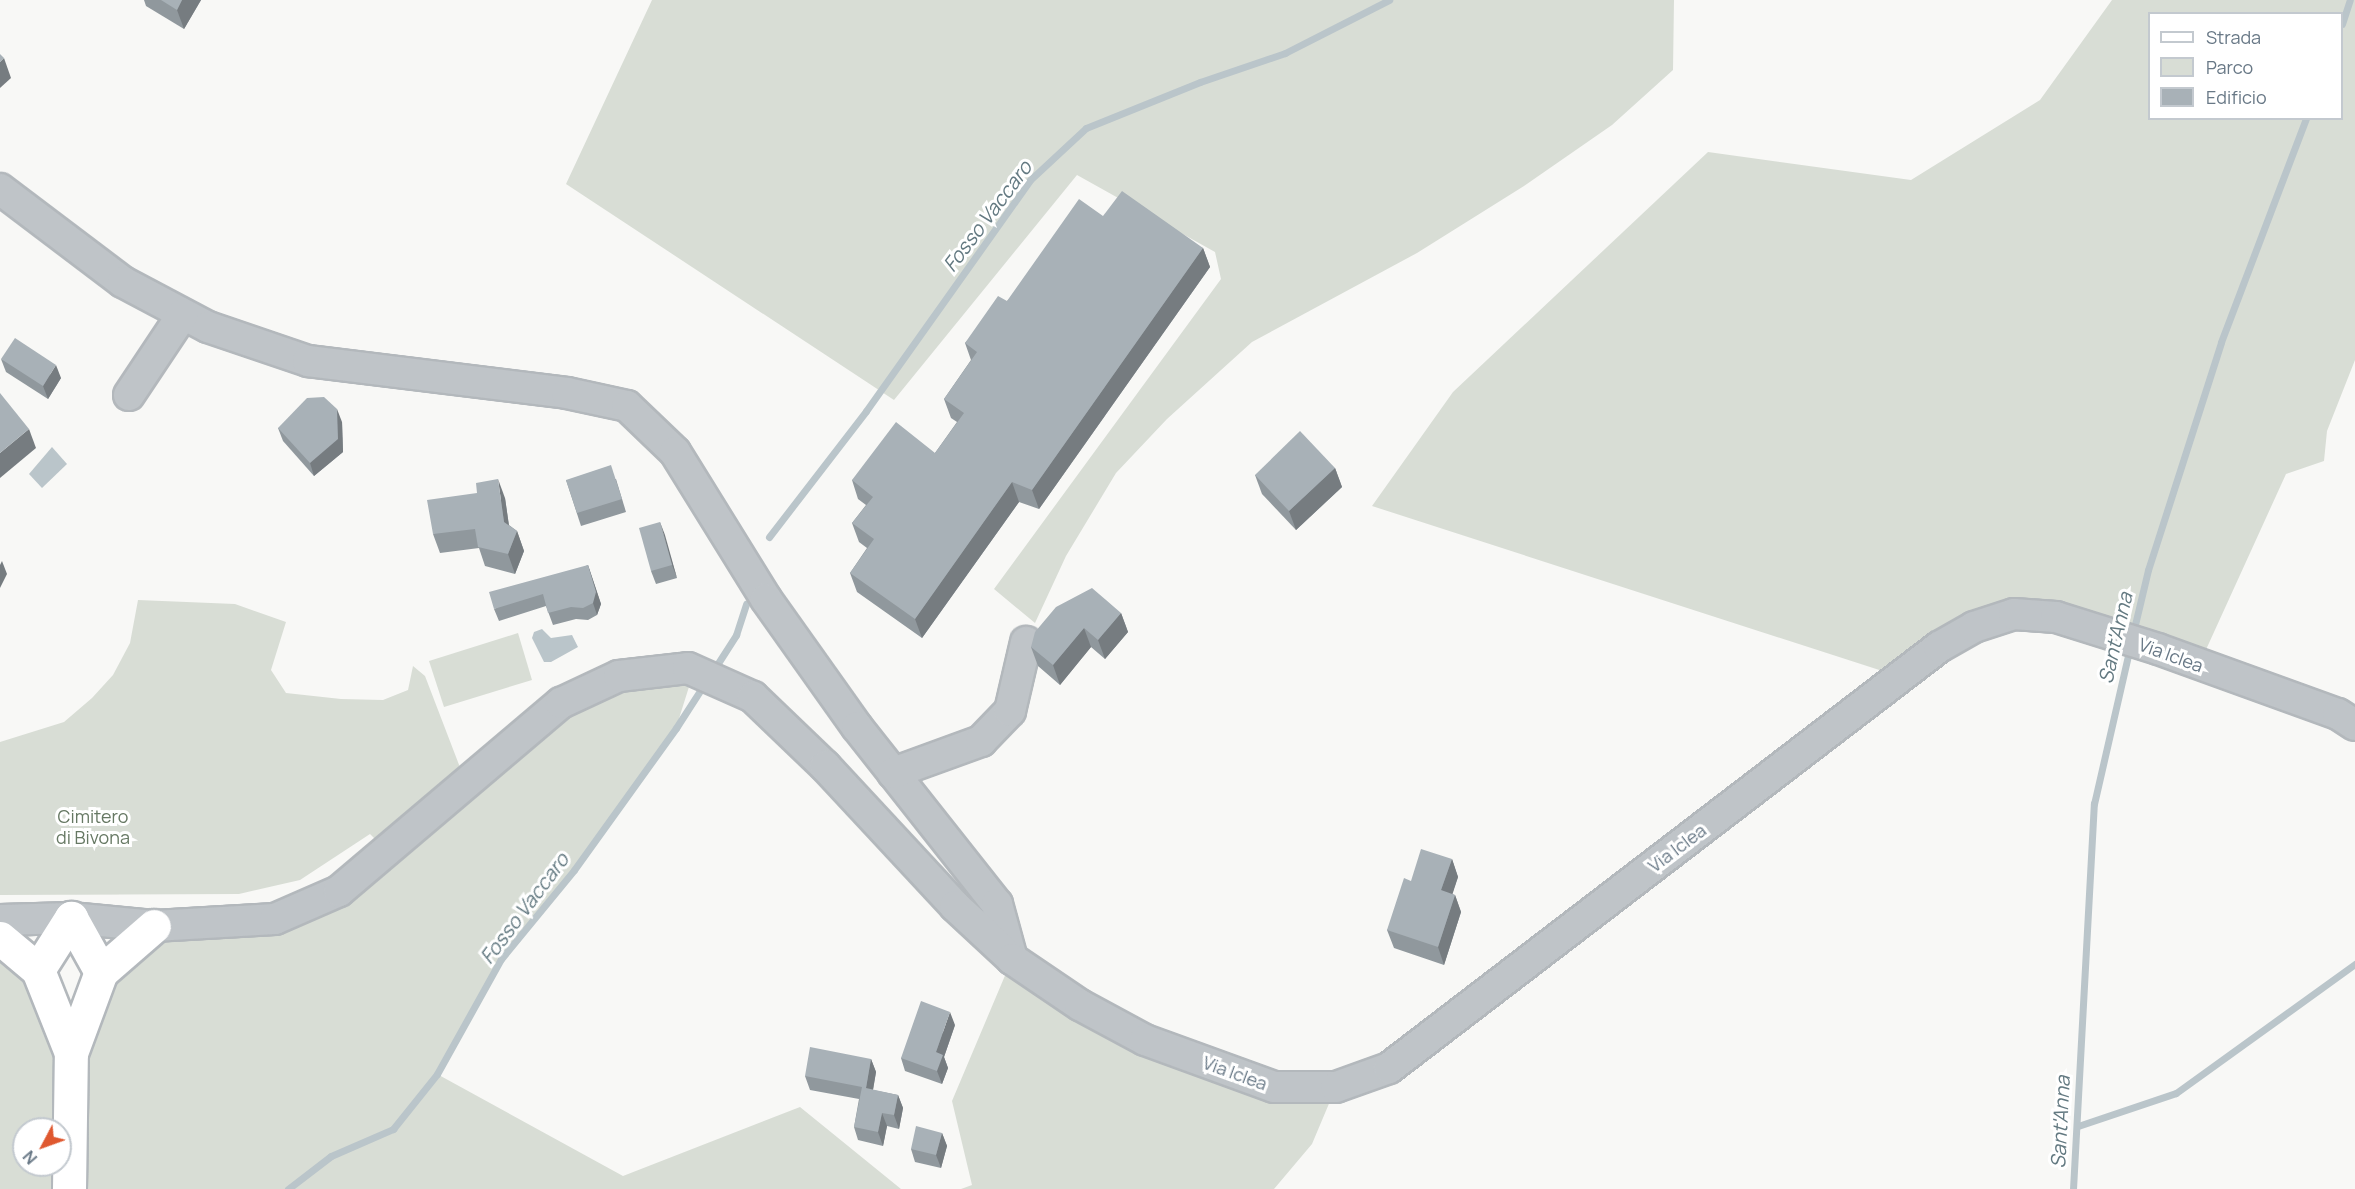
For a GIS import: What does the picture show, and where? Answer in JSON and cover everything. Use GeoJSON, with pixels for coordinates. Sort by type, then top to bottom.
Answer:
{"type":"FeatureCollection","features":[{"type":"Feature","properties":{"kind":"main road"},"geometry":{"type":"LineString","coordinates":[[38,970],[70,918],[101,972]]}},
{"type":"Feature","properties":{"kind":"main road"},"geometry":{"type":"LineString","coordinates":[[69,1189],[71,1053],[101,972],[154,926]]}},
{"type":"Feature","properties":{"kind":"main road"},"geometry":{"type":"LineString","coordinates":[[0,938],[38,970],[71,1053]]}},
{"type":"Feature","properties":{"kind":"street"},"geometry":{"type":"LineString","coordinates":[[0,189],[123,282],[208,327],[308,361],[567,393],[627,406],[675,452],[766,599],[857,727],[997,904],[1012,959]]}},
{"type":"Feature","properties":{"kind":"street"},"geometry":{"type":"LineString","coordinates":[[129,395],[183,314]]}},
{"type":"Feature","properties":{"kind":"street","name":"Via Iclea"},"geometry":{"type":"LineString","coordinates":[[154,926],[275,919],[339,891],[561,703],[619,676],[688,668],[753,697],[817,758],[955,906],[1012,959],[1080,1005],[1146,1040],[1274,1087],[1336,1087],[1389,1068],[1940,647],[1974,627],[2014,614],[2056,617],[2158,649],[2338,714],[2355,725]]}},
{"type":"Feature","properties":{"kind":"street"},"geometry":{"type":"LineString","coordinates":[[893,773],[981,741],[1010,711],[1026,642]]}},
{"type":"Feature","properties":{"kind":"street"},"geometry":{"type":"LineString","coordinates":[[0,920],[70,918],[154,926]]}},
{"type":"Feature","properties":{"kind":"green space"},"geometry":{"type":"Polygon","coordinates":[[[652,0],[1674,0],[1673,70],[1612,125],[1524,186],[1417,253],[1252,342],[1167,419],[1116,473],[1066,556],[1035,623],[994,589],[1221,279],[1215,252],[1077,175],[894,400],[566,184],[652,0]]]}},
{"type":"Feature","properties":{"kind":"green space"},"geometry":{"type":"Polygon","coordinates":[[[2112,0],[2355,0],[2355,360],[2327,431],[2324,461],[2286,474],[2199,665],[2014,614],[1901,677],[1372,506],[1453,392],[1708,152],[1911,180],[2040,100],[2112,0]]]}},
{"type":"Feature","properties":{"kind":"green space","name":"Cimitero di Bivona"},"geometry":{"type":"Polygon","coordinates":[[[138,600],[235,604],[286,622],[271,670],[286,693],[341,699],[383,700],[408,690],[413,666],[425,676],[466,783],[561,703],[694,671],[676,728],[574,870],[501,959],[437,1074],[623,1176],[800,1107],[901,1189],[0,1189],[0,938],[71,1052],[101,972],[154,926],[275,919],[386,850],[370,834],[300,880],[239,894],[0,895],[0,742],[64,722],[92,698],[113,675],[130,643],[138,600]]]}},
{"type":"Feature","properties":{"kind":"green space"},"geometry":{"type":"Polygon","coordinates":[[[518,633],[532,680],[444,707],[429,661],[518,633]]]}},
{"type":"Feature","properties":{"kind":"green space"},"geometry":{"type":"Polygon","coordinates":[[[1012,959],[1146,1040],[1336,1087],[1312,1144],[1274,1189],[961,1189],[972,1185],[952,1101],[1012,959]]]}},
{"type":"Feature","properties":{"kind":"shaded area"},"geometry":{"type":"Polygon","coordinates":[[[52,447],[67,464],[42,488],[29,474],[52,447]]]}},
{"type":"Feature","properties":{"kind":"shaded area"},"geometry":{"type":"Polygon","coordinates":[[[542,629],[551,638],[572,635],[578,647],[551,662],[544,662],[532,638],[534,632],[542,629]]]}},
{"type":"Feature","properties":{"kind":"building"},"geometry":{"type":"Polygon","coordinates":[[[161,0],[182,0],[177,10],[161,0]]]}},
{"type":"Feature","properties":{"kind":"building"},"geometry":{"type":"Polygon","coordinates":[[[1122,191],[1203,248],[1032,490],[1012,482],[915,619],[850,573],[874,539],[852,523],[873,497],[852,480],[896,422],[935,453],[964,413],[944,399],[977,352],[965,343],[998,296],[1007,301],[1079,199],[1103,216],[1122,191]]]}},
{"type":"Feature","properties":{"kind":"building"},"geometry":{"type":"Polygon","coordinates":[[[15,338],[56,365],[43,386],[1,359],[15,338]]]}},
{"type":"Feature","properties":{"kind":"building"},"geometry":{"type":"Polygon","coordinates":[[[0,393],[29,429],[0,453],[0,393]]]}},
{"type":"Feature","properties":{"kind":"building"},"geometry":{"type":"Polygon","coordinates":[[[324,397],[337,409],[338,439],[310,463],[278,428],[307,398],[324,397]]]}},
{"type":"Feature","properties":{"kind":"building"},"geometry":{"type":"Polygon","coordinates":[[[1300,431],[1335,468],[1289,511],[1255,475],[1300,431]]]}},
{"type":"Feature","properties":{"kind":"building"},"geometry":{"type":"Polygon","coordinates":[[[611,465],[622,499],[577,513],[566,480],[611,465]]]}},
{"type":"Feature","properties":{"kind":"building"},"geometry":{"type":"Polygon","coordinates":[[[498,479],[504,522],[517,531],[508,554],[478,547],[475,529],[433,534],[427,500],[477,493],[476,483],[498,479]]]}},
{"type":"Feature","properties":{"kind":"building"},"geometry":{"type":"Polygon","coordinates":[[[660,522],[672,565],[651,571],[639,528],[660,522]]]}},
{"type":"Feature","properties":{"kind":"building"},"geometry":{"type":"Polygon","coordinates":[[[588,565],[596,592],[593,603],[583,608],[571,607],[548,613],[543,594],[494,609],[489,592],[588,565]]]}},
{"type":"Feature","properties":{"kind":"building"},"geometry":{"type":"Polygon","coordinates":[[[1092,588],[1121,613],[1098,640],[1084,628],[1053,665],[1031,647],[1035,632],[1056,607],[1092,588]]]}},
{"type":"Feature","properties":{"kind":"building"},"geometry":{"type":"Polygon","coordinates":[[[1421,849],[1452,859],[1441,890],[1455,895],[1438,947],[1387,930],[1404,878],[1411,881],[1421,849]]]}},
{"type":"Feature","properties":{"kind":"building"},"geometry":{"type":"Polygon","coordinates":[[[921,1001],[950,1012],[936,1052],[943,1055],[937,1071],[901,1058],[921,1001]]]}},
{"type":"Feature","properties":{"kind":"building"},"geometry":{"type":"Polygon","coordinates":[[[810,1047],[871,1059],[866,1088],[898,1095],[894,1115],[882,1113],[878,1132],[854,1127],[862,1087],[805,1076],[810,1047]]]}},
{"type":"Feature","properties":{"kind":"building"},"geometry":{"type":"Polygon","coordinates":[[[916,1126],[942,1133],[936,1155],[911,1149],[916,1126]]]}},
{"type":"Feature","properties":{"kind":"waterway","name":"Fosso Vaccaro"},"geometry":{"type":"LineString","coordinates":[[769,537],[866,411],[1030,180],[1086,128],[1200,82],[1285,53],[1389,0]]}},
{"type":"Feature","properties":{"kind":"waterway","name":"Sant'Anna"},"geometry":{"type":"LineString","coordinates":[[2343,21],[2350,0]]}},
{"type":"Feature","properties":{"kind":"waterway","name":"Sant'Anna"},"geometry":{"type":"LineString","coordinates":[[2133,633],[2148,570],[2221,342],[2305,120]]}},
{"type":"Feature","properties":{"kind":"waterway","name":"Fosso Vaccaro"},"geometry":{"type":"LineString","coordinates":[[713,671],[736,635],[746,604]]}},
{"type":"Feature","properties":{"kind":"waterway","name":"Sant'Anna"},"geometry":{"type":"LineString","coordinates":[[2073,1189],[2094,804],[2130,647]]}},
{"type":"Feature","properties":{"kind":"waterway","name":"Fosso Vaccaro"},"geometry":{"type":"LineString","coordinates":[[288,1189],[331,1156],[393,1129],[437,1074],[501,959],[574,870],[676,728],[705,683]]}},
{"type":"Feature","properties":{"kind":"waterway"},"geometry":{"type":"LineString","coordinates":[[2078,1126],[2176,1093],[2355,964]]}}]}
